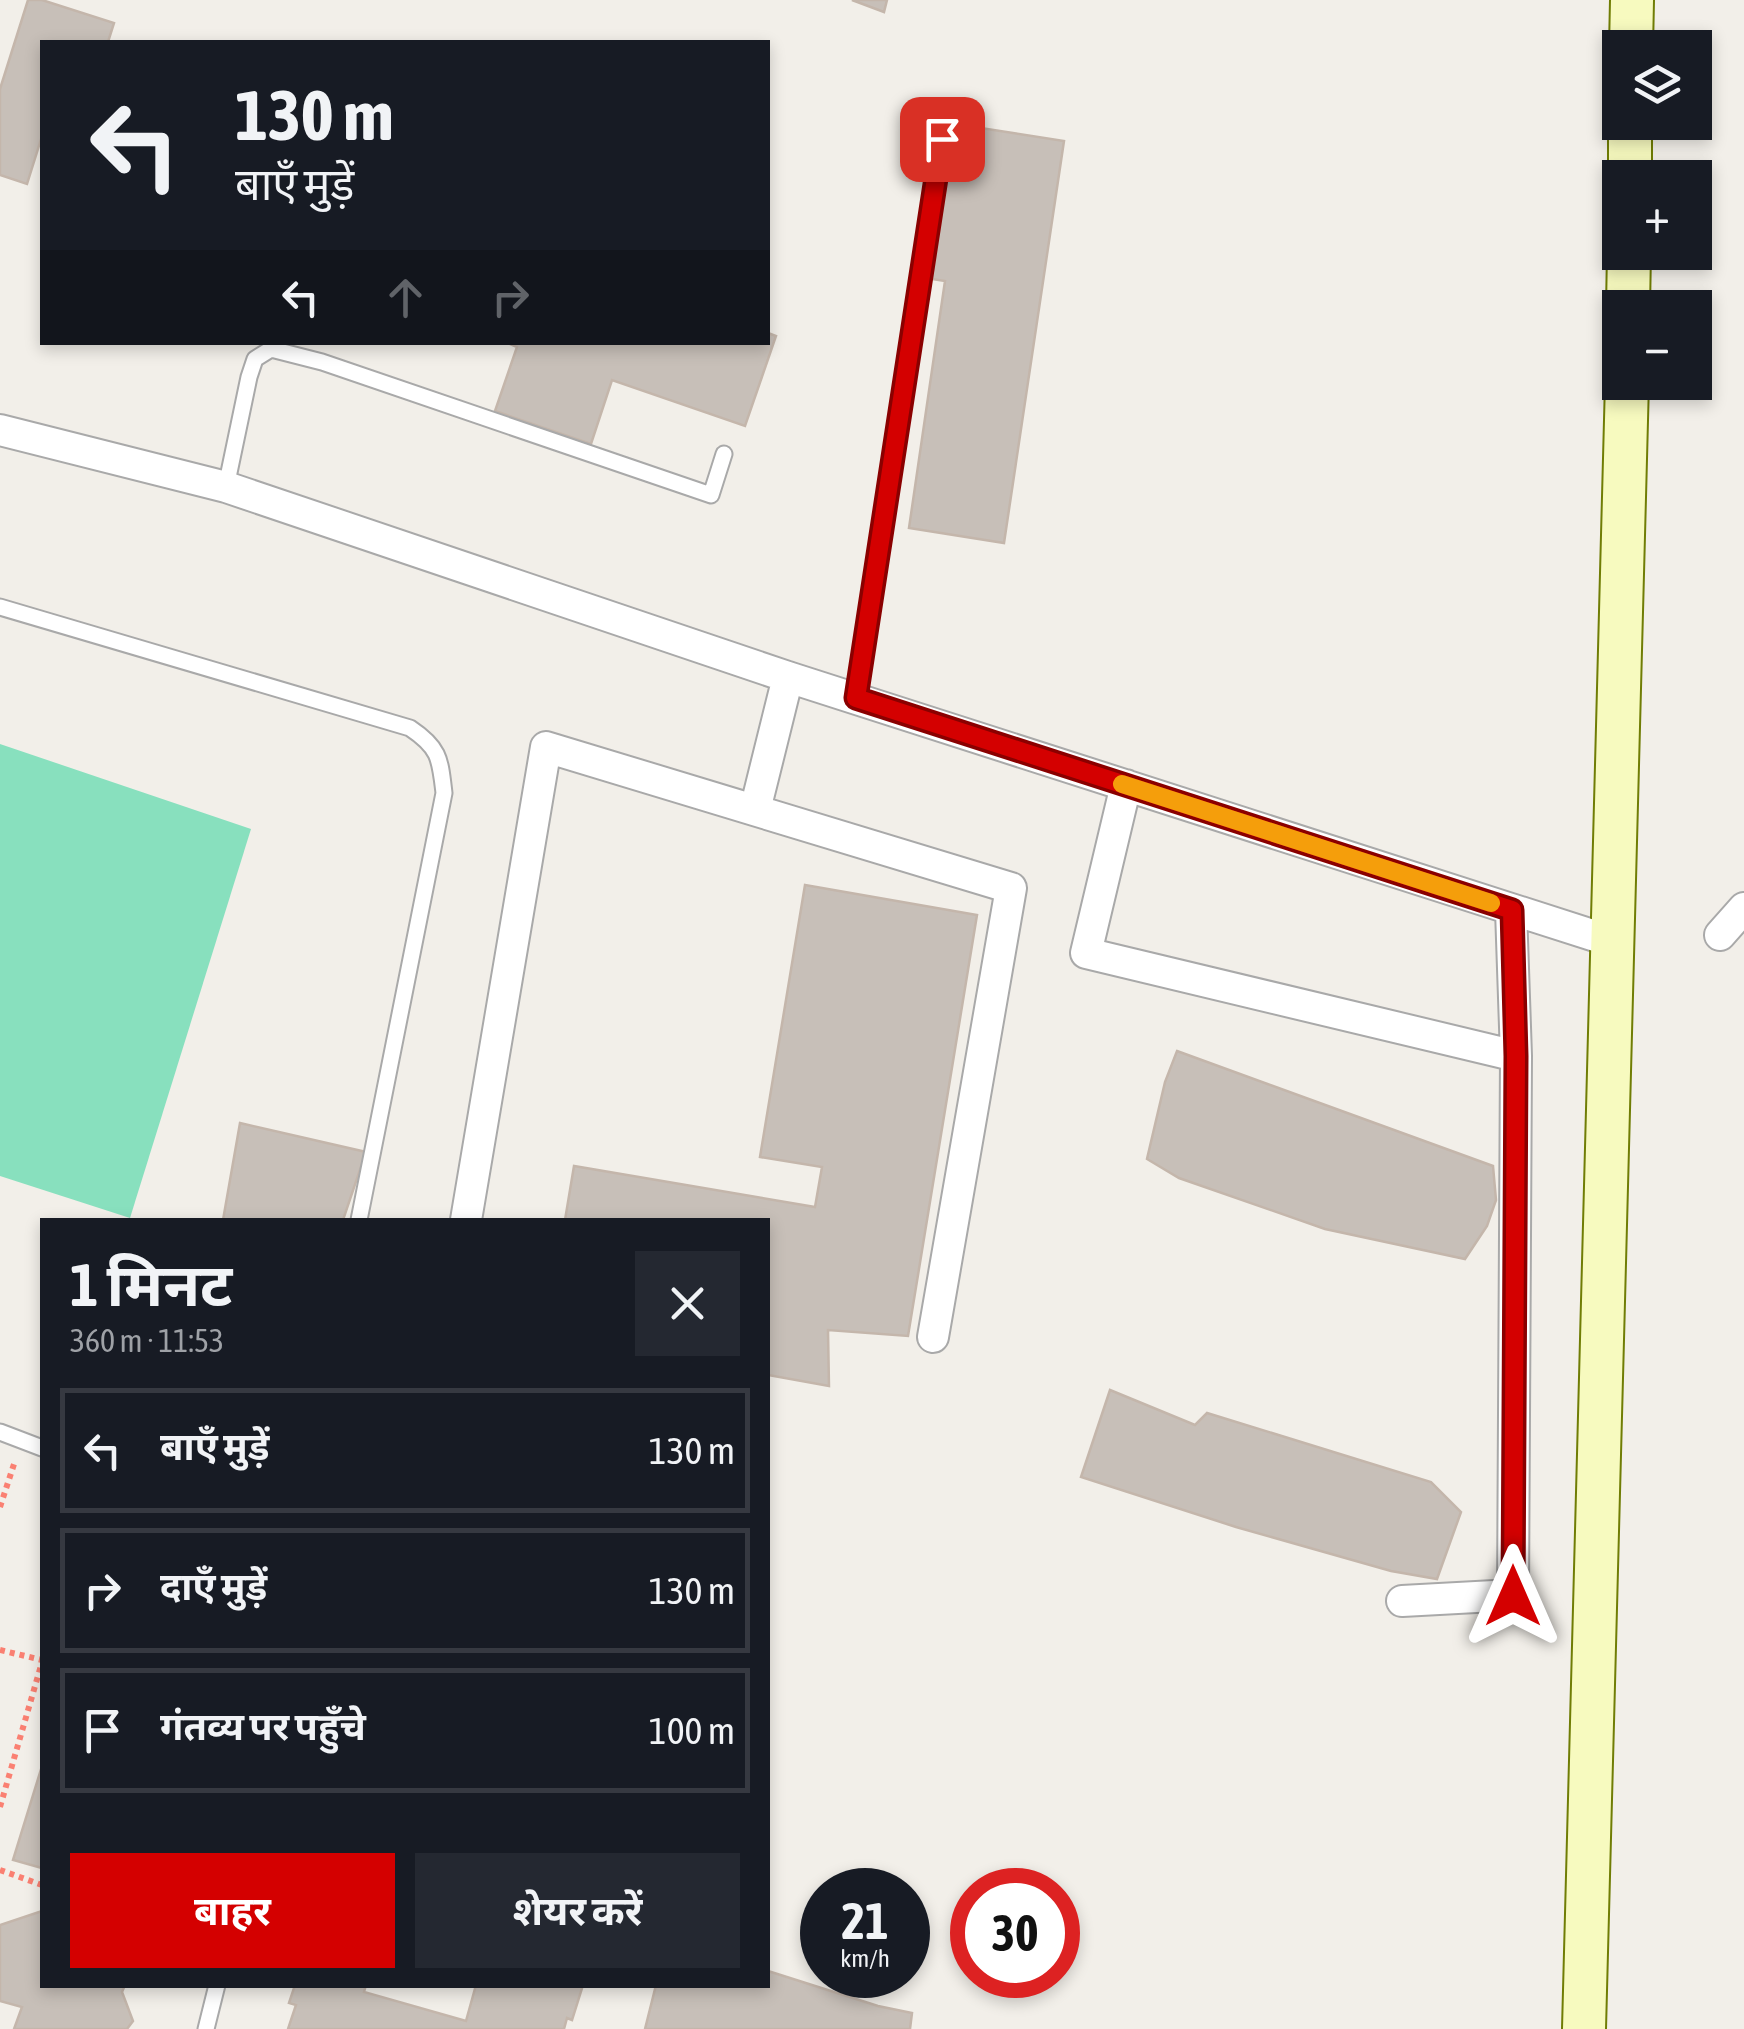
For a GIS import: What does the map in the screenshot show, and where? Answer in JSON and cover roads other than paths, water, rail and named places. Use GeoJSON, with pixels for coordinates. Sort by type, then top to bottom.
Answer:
{"type":"FeatureCollection","features":[{"type":"Feature","properties":{"kind":"street"},"geometry":{"type":"LineString","coordinates":[[1631,30],[1632,0]]}},
{"type":"Feature","properties":{"kind":"street"},"geometry":{"type":"LineString","coordinates":[[1584,2029],[1626,400]]}},
{"type":"Feature","properties":{"kind":"street"},"geometry":{"type":"LineString","coordinates":[[0,430],[226,488],[788,677],[1614,942]]}},
{"type":"Feature","properties":{"kind":"street"},"geometry":{"type":"LineString","coordinates":[[754,810],[788,677]]}},
{"type":"Feature","properties":{"kind":"street"},"geometry":{"type":"LineString","coordinates":[[466,1218],[546,747],[1011,888],[933,1337]]}},
{"type":"Feature","properties":{"kind":"street"},"geometry":{"type":"LineString","coordinates":[[1126,785],[1086,953],[1516,1056]]}},
{"type":"Feature","properties":{"kind":"street"},"geometry":{"type":"LineString","coordinates":[[1720,934],[1744,908]]}},
{"type":"Feature","properties":{"kind":"street"},"geometry":{"type":"LineString","coordinates":[[1402,1602],[1513,1596],[1516,1056],[1512,910]]}},
{"type":"Feature","properties":{"kind":"lane"},"geometry":{"type":"LineString","coordinates":[[856,698],[942,139]]}},
{"type":"Feature","properties":{"kind":"lane"},"geometry":{"type":"LineString","coordinates":[[226,488],[249,377],[255,359],[270,349],[322,362],[712,495],[724,454]]}},
{"type":"Feature","properties":{"kind":"lane"},"geometry":{"type":"LineString","coordinates":[[0,607],[410,728],[428,740],[440,758],[444,793],[360,1218]]}},
{"type":"Feature","properties":{"kind":"lane"},"geometry":{"type":"LineString","coordinates":[[0,1432],[40,1447]]}},
{"type":"Feature","properties":{"kind":"lane"},"geometry":{"type":"LineString","coordinates":[[206,2029],[215,1988]]}}]}
